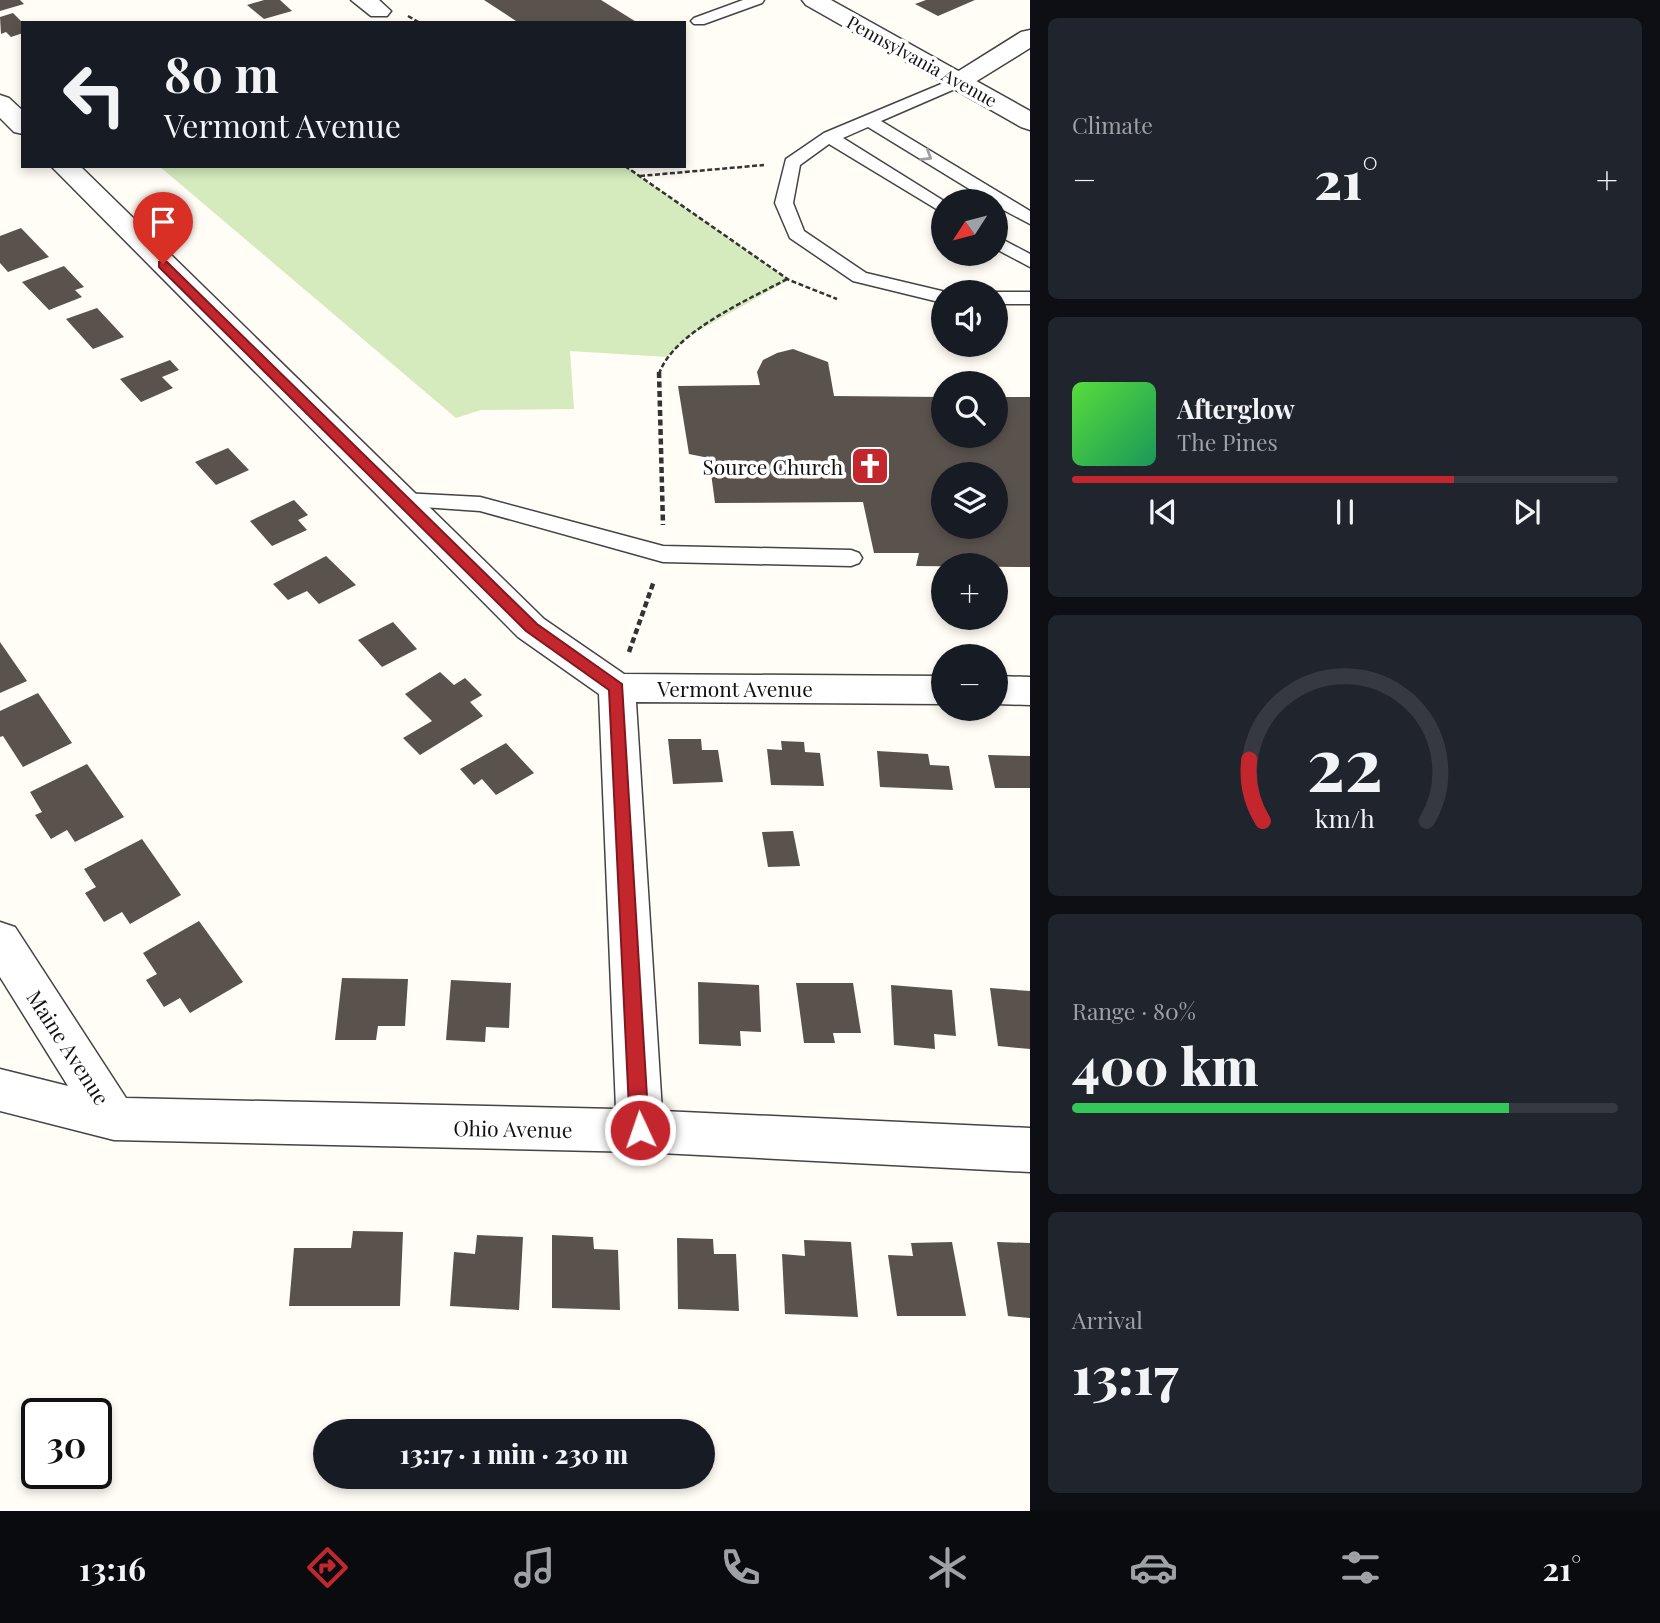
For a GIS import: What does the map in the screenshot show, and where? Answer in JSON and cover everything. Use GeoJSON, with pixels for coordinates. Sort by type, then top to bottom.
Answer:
{"type":"FeatureCollection","features":[{"type":"Feature","properties":{"kind":"street","name":"Pennsylvania Avenue"},"geometry":{"type":"LineString","coordinates":[[814,0],[1030,122]]}},
{"type":"Feature","properties":{"kind":"street"},"geometry":{"type":"LineString","coordinates":[[958,82],[1029,38]]}},
{"type":"Feature","properties":{"kind":"street"},"geometry":{"type":"LineString","coordinates":[[0,103],[21,123]]}},
{"type":"Feature","properties":{"kind":"street"},"geometry":{"type":"LineString","coordinates":[[66,168],[531,628],[617,688],[640,1130]]}},
{"type":"Feature","properties":{"kind":"street","name":"Vermont Avenue"},"geometry":{"type":"LineString","coordinates":[[617,688],[931,690]]}},
{"type":"Feature","properties":{"kind":"street"},"geometry":{"type":"LineString","coordinates":[[1008,690],[1030,691]]}},
{"type":"Feature","properties":{"kind":"street","name":"Maine Avenue"},"geometry":{"type":"LineString","coordinates":[[0,940],[114,1119]]}},
{"type":"Feature","properties":{"kind":"street","name":"Ohio Avenue"},"geometry":{"type":"LineString","coordinates":[[0,1090],[114,1119],[640,1130],[1030,1150]]}},
{"type":"Feature","properties":{"kind":"lane"},"geometry":{"type":"LineString","coordinates":[[699,21],[757,0]]}},
{"type":"Feature","properties":{"kind":"lane"},"geometry":{"type":"LineString","coordinates":[[931,294],[860,278],[796,234],[784,203],[792,163],[830,137],[958,82]]}},
{"type":"Feature","properties":{"kind":"lane"},"geometry":{"type":"LineString","coordinates":[[869,121],[1030,219]]}},
{"type":"Feature","properties":{"kind":"lane"},"geometry":{"type":"LineString","coordinates":[[830,137],[931,200]]}},
{"type":"Feature","properties":{"kind":"lane"},"geometry":{"type":"LineString","coordinates":[[1008,248],[1030,262]]}},
{"type":"Feature","properties":{"kind":"lane"},"geometry":{"type":"LineString","coordinates":[[1008,298],[1030,298]]}},
{"type":"Feature","properties":{"kind":"lane"},"geometry":{"type":"LineString","coordinates":[[402,500],[480,504],[663,554],[850,558]]}},
{"type":"Feature","properties":{"kind":"path"},"geometry":{"type":"LineString","coordinates":[[639,176],[738,167]]}},
{"type":"Feature","properties":{"kind":"path"},"geometry":{"type":"LineString","coordinates":[[628,168],[787,279],[847,302]]}},
{"type":"Feature","properties":{"kind":"path"},"geometry":{"type":"LineString","coordinates":[[662,461],[657,383],[659,371],[667,357],[689,336],[787,279]]}},
{"type":"Feature","properties":{"kind":"green space"},"geometry":{"type":"Polygon","coordinates":[[[161,168],[628,168],[789,280],[689,336],[667,357],[570,351],[574,409],[481,410],[456,418],[161,168]]]}},
{"type":"Feature","properties":{"kind":"building"},"geometry":{"type":"Polygon","coordinates":[[[0,0],[20,0],[24,4],[0,11],[0,0]]]}},
{"type":"Feature","properties":{"kind":"building"},"geometry":{"type":"Polygon","coordinates":[[[264,0],[280,0],[292,11],[264,19],[247,5],[264,0]]]}},
{"type":"Feature","properties":{"kind":"building"},"geometry":{"type":"Polygon","coordinates":[[[484,0],[601,0],[635,21],[516,21],[484,0]]]}},
{"type":"Feature","properties":{"kind":"building"},"geometry":{"type":"Polygon","coordinates":[[[926,0],[975,0],[938,16],[915,4],[926,0]]]}},
{"type":"Feature","properties":{"kind":"building"},"geometry":{"type":"Polygon","coordinates":[[[13,13],[21,21],[21,34],[11,37],[6,32],[1,34],[0,17],[13,13]]]}},
{"type":"Feature","properties":{"kind":"building"},"geometry":{"type":"Polygon","coordinates":[[[21,228],[49,257],[8,272],[0,263],[0,236],[21,228]]]}},
{"type":"Feature","properties":{"kind":"building"},"geometry":{"type":"Polygon","coordinates":[[[64,266],[84,287],[75,290],[82,297],[49,310],[22,282],[64,266]]]}},
{"type":"Feature","properties":{"kind":"building"},"geometry":{"type":"Polygon","coordinates":[[[97,308],[124,337],[93,349],[66,319],[97,308]]]}},
{"type":"Feature","properties":{"kind":"building","name":"Source Church"},"geometry":{"type":"Polygon","coordinates":[[[793,349],[828,362],[834,396],[931,397],[931,448],[1008,448],[1008,397],[1030,397],[1030,567],[1008,567],[1008,553],[931,553],[931,566],[916,566],[919,553],[874,553],[863,502],[715,503],[709,458],[689,454],[678,386],[760,385],[757,372],[763,360],[793,349]]]}},
{"type":"Feature","properties":{"kind":"building"},"geometry":{"type":"Polygon","coordinates":[[[170,360],[179,370],[162,377],[173,388],[141,402],[120,379],[170,360]]]}},
{"type":"Feature","properties":{"kind":"building"},"geometry":{"type":"Polygon","coordinates":[[[228,448],[249,470],[216,485],[195,462],[228,448]]]}},
{"type":"Feature","properties":{"kind":"building"},"geometry":{"type":"Polygon","coordinates":[[[294,500],[308,515],[298,520],[307,530],[272,546],[250,521],[294,500]]]}},
{"type":"Feature","properties":{"kind":"building"},"geometry":{"type":"Polygon","coordinates":[[[326,556],[356,585],[319,604],[307,591],[288,600],[273,584],[326,556]]]}},
{"type":"Feature","properties":{"kind":"building"},"geometry":{"type":"Polygon","coordinates":[[[393,622],[417,649],[382,667],[358,640],[393,622]]]}},
{"type":"Feature","properties":{"kind":"building"},"geometry":{"type":"Polygon","coordinates":[[[0,642],[27,681],[0,693],[0,642]]]}},
{"type":"Feature","properties":{"kind":"building"},"geometry":{"type":"Polygon","coordinates":[[[440,672],[454,685],[465,678],[482,695],[470,702],[483,716],[420,755],[403,738],[432,721],[405,694],[440,672]]]}},
{"type":"Feature","properties":{"kind":"building"},"geometry":{"type":"Polygon","coordinates":[[[38,693],[72,743],[23,767],[3,736],[0,737],[0,711],[38,693]]]}},
{"type":"Feature","properties":{"kind":"building"},"geometry":{"type":"Polygon","coordinates":[[[668,739],[701,739],[702,750],[718,750],[723,782],[673,784],[668,739]]]}},
{"type":"Feature","properties":{"kind":"building"},"geometry":{"type":"Polygon","coordinates":[[[781,741],[804,742],[805,752],[820,753],[824,786],[771,785],[767,749],[782,750],[781,741]]]}},
{"type":"Feature","properties":{"kind":"building"},"geometry":{"type":"Polygon","coordinates":[[[506,743],[534,773],[496,795],[482,779],[474,785],[460,769],[506,743]]]}},
{"type":"Feature","properties":{"kind":"building"},"geometry":{"type":"Polygon","coordinates":[[[877,751],[928,754],[930,765],[949,766],[953,790],[880,787],[877,751]]]}},
{"type":"Feature","properties":{"kind":"building"},"geometry":{"type":"Polygon","coordinates":[[[988,755],[1030,756],[1030,788],[995,788],[988,755]]]}},
{"type":"Feature","properties":{"kind":"building"},"geometry":{"type":"Polygon","coordinates":[[[87,764],[124,817],[75,842],[67,830],[51,839],[35,815],[42,812],[30,792],[87,764]]]}},
{"type":"Feature","properties":{"kind":"building"},"geometry":{"type":"Polygon","coordinates":[[[793,831],[800,866],[768,867],[762,832],[793,831]]]}},
{"type":"Feature","properties":{"kind":"building"},"geometry":{"type":"Polygon","coordinates":[[[142,839],[181,895],[130,924],[122,912],[104,922],[85,893],[96,887],[84,869],[142,839]]]}},
{"type":"Feature","properties":{"kind":"building"},"geometry":{"type":"Polygon","coordinates":[[[199,921],[243,982],[190,1013],[180,998],[164,1007],[146,980],[157,974],[143,953],[199,921]]]}},
{"type":"Feature","properties":{"kind":"building"},"geometry":{"type":"Polygon","coordinates":[[[342,978],[408,979],[405,1026],[378,1026],[376,1040],[335,1040],[342,978]]]}},
{"type":"Feature","properties":{"kind":"building"},"geometry":{"type":"Polygon","coordinates":[[[451,980],[511,983],[509,1028],[486,1027],[485,1042],[446,1040],[451,980]]]}},
{"type":"Feature","properties":{"kind":"building"},"geometry":{"type":"Polygon","coordinates":[[[698,982],[759,985],[761,1032],[740,1031],[741,1046],[699,1044],[698,982]]]}},
{"type":"Feature","properties":{"kind":"building"},"geometry":{"type":"Polygon","coordinates":[[[796,983],[853,983],[861,1033],[833,1033],[835,1043],[804,1043],[796,983]]]}},
{"type":"Feature","properties":{"kind":"building"},"geometry":{"type":"Polygon","coordinates":[[[891,985],[952,990],[956,1036],[934,1034],[935,1049],[894,1045],[891,985]]]}},
{"type":"Feature","properties":{"kind":"building"},"geometry":{"type":"Polygon","coordinates":[[[990,988],[1030,991],[1030,1049],[998,1046],[990,988]]]}},
{"type":"Feature","properties":{"kind":"building"},"geometry":{"type":"Polygon","coordinates":[[[353,1231],[403,1232],[400,1306],[289,1306],[294,1248],[351,1248],[353,1231]]]}},
{"type":"Feature","properties":{"kind":"building"},"geometry":{"type":"Polygon","coordinates":[[[477,1235],[523,1237],[519,1310],[450,1306],[454,1252],[475,1254],[477,1235]]]}},
{"type":"Feature","properties":{"kind":"building"},"geometry":{"type":"Polygon","coordinates":[[[552,1235],[593,1237],[594,1249],[618,1250],[620,1310],[552,1308],[552,1235]]]}},
{"type":"Feature","properties":{"kind":"building"},"geometry":{"type":"Polygon","coordinates":[[[677,1238],[713,1239],[714,1254],[736,1254],[739,1311],[678,1309],[677,1238]]]}},
{"type":"Feature","properties":{"kind":"building"},"geometry":{"type":"Polygon","coordinates":[[[804,1240],[851,1242],[858,1317],[785,1314],[782,1254],[805,1256],[804,1240]]]}},
{"type":"Feature","properties":{"kind":"building"},"geometry":{"type":"Polygon","coordinates":[[[952,1242],[966,1316],[897,1316],[888,1255],[913,1256],[911,1243],[952,1242]]]}},
{"type":"Feature","properties":{"kind":"building"},"geometry":{"type":"Polygon","coordinates":[[[997,1242],[1030,1243],[1030,1318],[1008,1316],[997,1242]]]}},
{"type":"Feature","properties":{"kind":"place","name":"Source Church"},"geometry":{"type":"Point","coordinates":[870,466]}},
{"type":"Feature","properties":{"kind":"route"},"geometry":{"type":"LineString","coordinates":[[163,264],[531,628],[617,688],[640,1130]]}}]}
